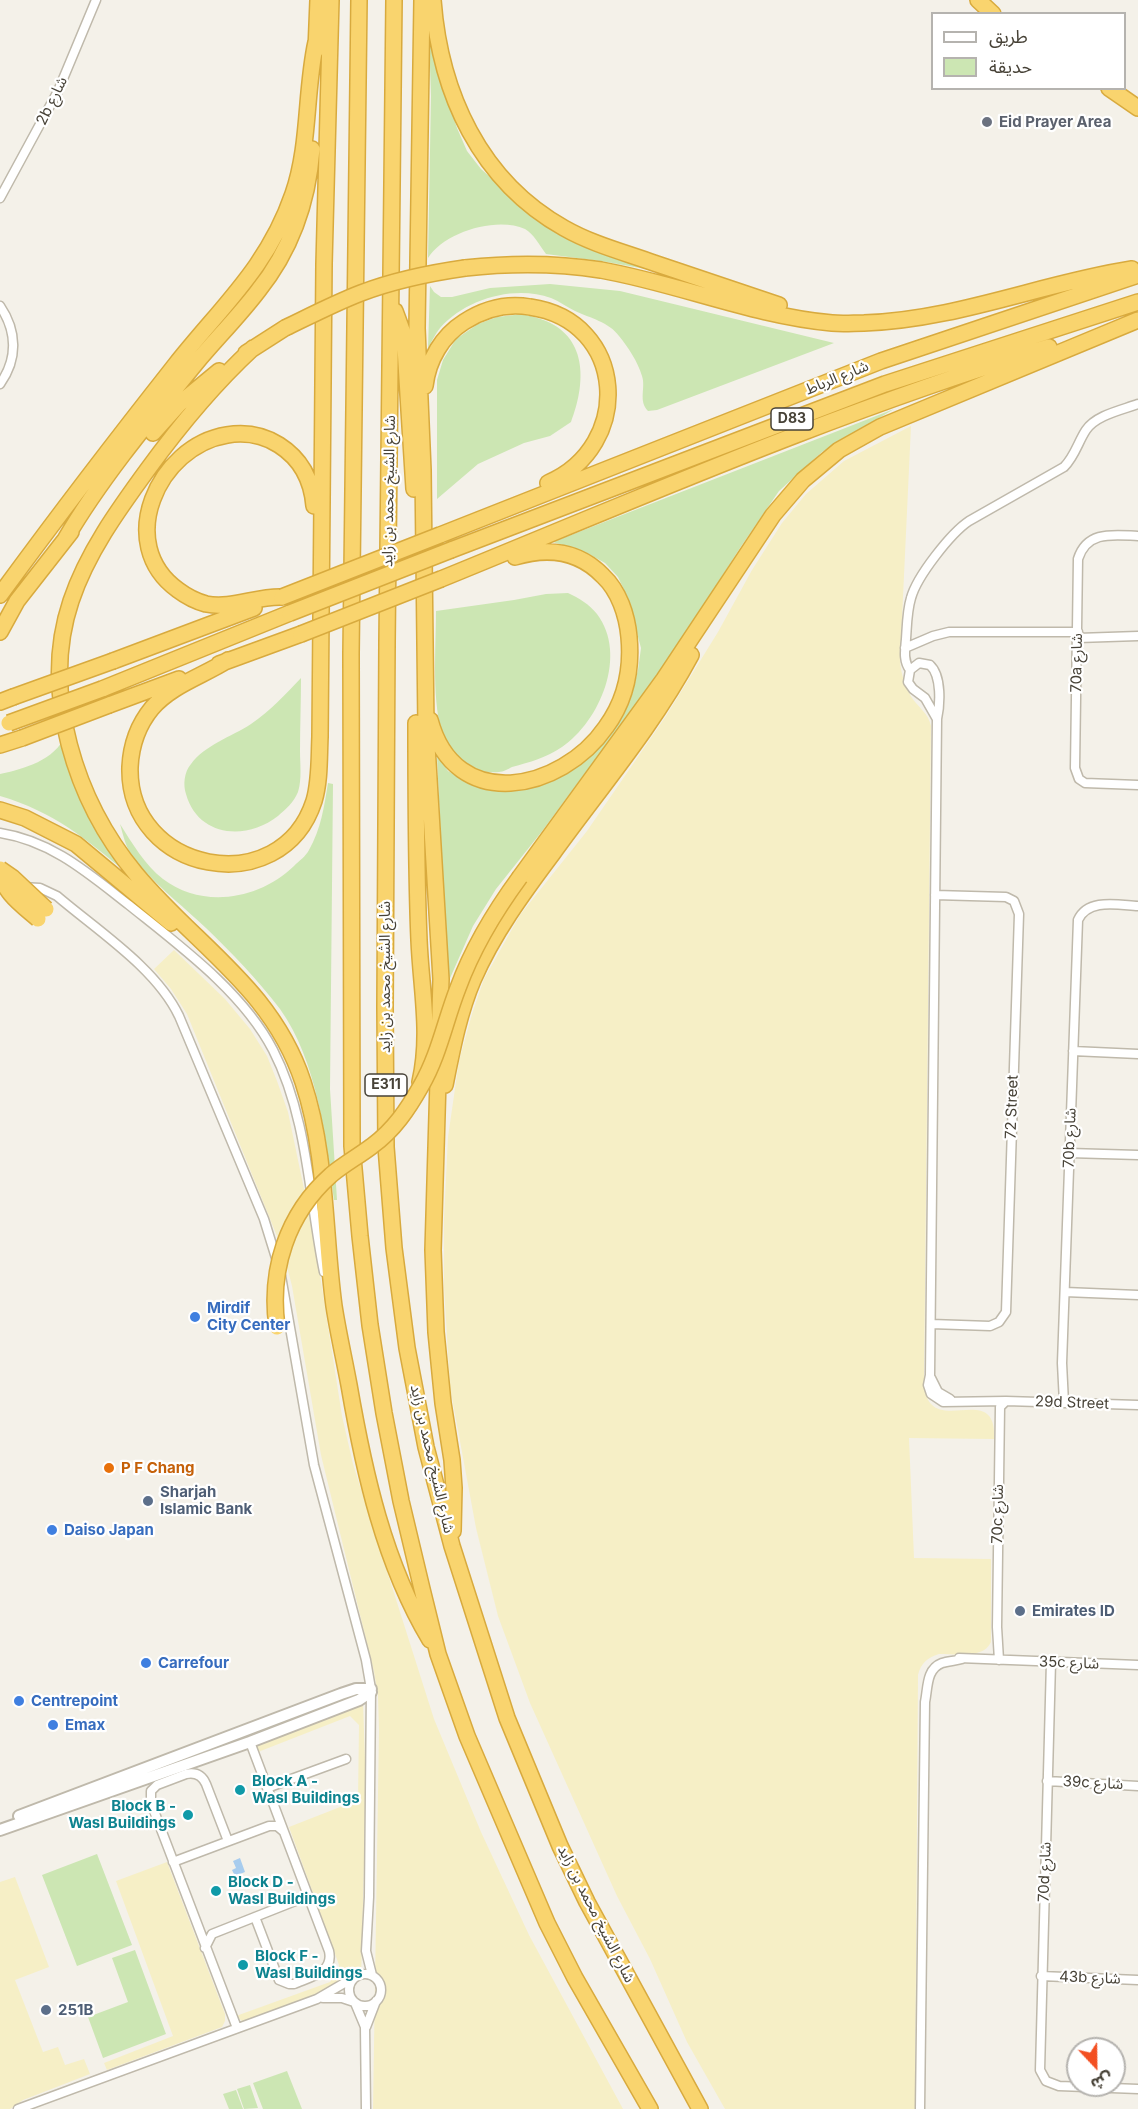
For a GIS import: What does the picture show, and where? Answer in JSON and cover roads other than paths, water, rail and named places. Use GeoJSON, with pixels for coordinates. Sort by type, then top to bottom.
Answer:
{"type":"FeatureCollection","features":[{"type":"Feature","properties":{"kind":"highway"},"geometry":{"type":"LineString","coordinates":[[62,542],[95,492],[176,388],[259,290],[288,244],[306,196],[311,169],[318,0]]}},
{"type":"Feature","properties":{"kind":"highway"},"geometry":{"type":"LineString","coordinates":[[228,660],[172,691],[151,709],[132,746],[130,773],[134,798],[139,810],[148,826],[161,840],[193,859],[230,864],[255,860],[277,849],[299,828],[314,801],[318,782],[325,253],[332,0]]}},
{"type":"Feature","properties":{"kind":"highway","name":"E311"},"geometry":{"type":"LineString","coordinates":[[359,0],[351,654],[352,1146],[370,1325],[401,1501],[438,1654],[467,1736],[543,1914],[575,1978],[650,2109]]}},
{"type":"Feature","properties":{"kind":"highway","name":"شارع الشيخ محمد بن زايد"},"geometry":{"type":"LineString","coordinates":[[394,0],[386,667],[386,1147],[394,1248],[407,1348],[426,1447],[452,1546],[507,1718],[561,1846],[614,1954],[700,2109]]}},
{"type":"Feature","properties":{"kind":"highway"},"geometry":{"type":"LineString","coordinates":[[422,0],[417,328],[423,470]]}},
{"type":"Feature","properties":{"kind":"highway"},"geometry":{"type":"LineString","coordinates":[[433,0],[437,38],[444,67],[468,131],[498,173],[535,209],[564,228],[595,243],[834,324]]}},
{"type":"Feature","properties":{"kind":"highway"},"geometry":{"type":"LineString","coordinates":[[978,0],[991,12]]}},
{"type":"Feature","properties":{"kind":"highway"},"geometry":{"type":"LineString","coordinates":[[0,595],[164,379],[231,301],[262,259],[286,213],[298,177],[304,145],[310,71],[316,42]]}},
{"type":"Feature","properties":{"kind":"highway"},"geometry":{"type":"LineString","coordinates":[[1112,90],[1138,108]]}},
{"type":"Feature","properties":{"kind":"highway"},"geometry":{"type":"LineString","coordinates":[[0,632],[17,601],[62,542],[179,404],[214,374],[285,328],[337,303],[387,284],[465,268],[521,264],[585,268],[640,279],[754,308],[834,324],[891,321],[932,315],[1138,268]]}},
{"type":"Feature","properties":{"kind":"highway","name":"شارع الرباط"},"geometry":{"type":"LineString","coordinates":[[282,597],[881,361],[1138,275]]}},
{"type":"Feature","properties":{"kind":"highway","name":"شارع الرباط"},"geometry":{"type":"LineString","coordinates":[[5,725],[102,689],[451,550],[885,384],[1138,302]]}},
{"type":"Feature","properties":{"kind":"highway"},"geometry":{"type":"LineString","coordinates":[[392,305],[402,330],[405,347],[414,492],[419,943],[426,1039],[423,1068],[415,1097]]}},
{"type":"Feature","properties":{"kind":"highway"},"geometry":{"type":"LineString","coordinates":[[452,1546],[454,1508],[452,1460],[443,1403],[435,1320],[433,1250],[441,979],[426,729],[423,470],[425,382],[434,356],[444,339],[470,318],[503,307],[538,308],[560,316],[579,329],[599,356],[608,384],[606,416],[599,437],[580,463],[564,476],[519,496],[508,509]]}},
{"type":"Feature","properties":{"kind":"highway"},"geometry":{"type":"LineString","coordinates":[[277,1327],[274,1299],[277,1270],[284,1243],[296,1217],[322,1183],[388,1133],[403,1116],[435,1059],[457,990],[474,951],[495,913],[657,689],[787,497],[821,464],[849,444],[904,415],[1138,320]]}},
{"type":"Feature","properties":{"kind":"highway"},"geometry":{"type":"LineString","coordinates":[[0,746],[301,634],[860,410],[989,365],[1138,320]]}},
{"type":"Feature","properties":{"kind":"highway"},"geometry":{"type":"LineString","coordinates":[[253,348],[214,386],[170,440],[100,540],[81,575],[64,628],[61,655],[62,694],[67,736],[78,772],[94,810],[115,846],[135,873],[251,990],[278,1028],[292,1054],[303,1083],[317,1142],[334,1304],[361,1451],[379,1518],[403,1588],[438,1654]]}},
{"type":"Feature","properties":{"kind":"highway"},"geometry":{"type":"LineString","coordinates":[[282,597],[216,605],[197,601],[170,584],[159,572],[152,557],[147,530],[152,503],[164,476],[185,453],[213,438],[245,434],[270,440],[291,454],[308,477],[313,495],[315,523],[321,537]]}},
{"type":"Feature","properties":{"kind":"highway"},"geometry":{"type":"LineString","coordinates":[[425,689],[435,735],[449,760],[473,778],[492,783],[512,783],[549,773],[586,750],[613,716],[628,675],[629,632],[619,598],[609,582],[595,568],[578,558],[561,552],[535,552],[468,574],[441,579]]}},
{"type":"Feature","properties":{"kind":"highway"},"geometry":{"type":"LineString","coordinates":[[436,1138],[459,1022],[473,980],[487,951],[525,890],[664,700],[736,570]]}},
{"type":"Feature","properties":{"kind":"highway"},"geometry":{"type":"LineString","coordinates":[[6,700],[282,597]]}},
{"type":"Feature","properties":{"kind":"highway"},"geometry":{"type":"LineString","coordinates":[[0,810],[25,818],[76,844],[221,961]]}},
{"type":"Feature","properties":{"kind":"highway"},"geometry":{"type":"LineString","coordinates":[[0,869],[12,887],[43,912]]}},
{"type":"Feature","properties":{"kind":"street","name":"2b شارع"},"geometry":{"type":"LineString","coordinates":[[0,198],[58,91],[96,0]]}},
{"type":"Feature","properties":{"kind":"street"},"geometry":{"type":"LineString","coordinates":[[0,306],[12,330],[14,346],[9,368],[0,384]]}},
{"type":"Feature","properties":{"kind":"street"},"geometry":{"type":"LineString","coordinates":[[910,670],[905,661],[905,648],[910,600],[920,578],[957,530],[1065,467],[1091,423],[1138,404]]}},
{"type":"Feature","properties":{"kind":"street","name":"70a شارع"},"geometry":{"type":"LineString","coordinates":[[1138,536],[1102,535],[1088,542],[1078,559],[1075,768],[1079,778],[1085,783],[1138,784]]}},
{"type":"Feature","properties":{"kind":"street"},"geometry":{"type":"LineString","coordinates":[[905,648],[933,636],[950,632],[1138,636]]}},
{"type":"Feature","properties":{"kind":"street"},"geometry":{"type":"LineString","coordinates":[[931,1324],[939,703],[935,670],[923,663],[916,665],[910,670],[908,678],[910,686],[925,698],[937,719]]}},
{"type":"Feature","properties":{"kind":"street"},"geometry":{"type":"LineString","coordinates":[[0,832],[44,845],[83,869],[184,950],[226,987],[253,1019],[273,1049],[292,1100],[310,1186],[322,1262],[334,1304]]}},
{"type":"Feature","properties":{"kind":"street"},"geometry":{"type":"LineString","coordinates":[[0,890],[34,887],[57,896],[154,978],[168,996],[179,1016],[264,1219],[279,1264],[314,1465],[366,1660],[371,1691],[369,1897],[366,1951],[367,1963],[381,1988],[365,2027]]}},
{"type":"Feature","properties":{"kind":"street"},"geometry":{"type":"LineString","coordinates":[[0,896],[35,893],[42,897],[43,912]]}},
{"type":"Feature","properties":{"kind":"street","name":"72 Street"},"geometry":{"type":"LineString","coordinates":[[931,1324],[990,1326],[999,1322],[1006,1312],[1019,914],[1017,905],[1006,897],[935,895]]}},
{"type":"Feature","properties":{"kind":"street","name":"70b شارع"},"geometry":{"type":"LineString","coordinates":[[1061,1403],[1077,923],[1081,914],[1096,905],[1138,906]]}},
{"type":"Feature","properties":{"kind":"street"},"geometry":{"type":"LineString","coordinates":[[1073,1051],[1138,1054]]}},
{"type":"Feature","properties":{"kind":"street"},"geometry":{"type":"LineString","coordinates":[[1070,1153],[1138,1155]]}},
{"type":"Feature","properties":{"kind":"street"},"geometry":{"type":"LineString","coordinates":[[1065,1292],[1138,1295]]}},
{"type":"Feature","properties":{"kind":"street","name":"29d Street"},"geometry":{"type":"LineString","coordinates":[[931,1324],[930,1375],[938,1392],[954,1401],[1138,1405]]}},
{"type":"Feature","properties":{"kind":"street","name":"70c شارع"},"geometry":{"type":"LineString","coordinates":[[997,1660],[1000,1407],[1005,1402]]}},
{"type":"Feature","properties":{"kind":"street","name":"35c شارع"},"geometry":{"type":"LineString","coordinates":[[920,2109],[926,1702],[924,1676],[928,1666],[940,1658],[1138,1665]]}},
{"type":"Feature","properties":{"kind":"street","name":"70d شارع"},"geometry":{"type":"LineString","coordinates":[[1051,1662],[1040,2070],[1046,2081],[1059,2086],[1138,2089]]}},
{"type":"Feature","properties":{"kind":"street"},"geometry":{"type":"LineString","coordinates":[[0,1823],[341,1694],[356,1689],[371,1691]]}},
{"type":"Feature","properties":{"kind":"street"},"geometry":{"type":"LineString","coordinates":[[0,1830],[250,1742],[359,1700],[371,1691]]}},
{"type":"Feature","properties":{"kind":"street"},"geometry":{"type":"LineString","coordinates":[[186,1764],[197,1755],[251,1735],[257,1726]]}},
{"type":"Feature","properties":{"kind":"street"},"geometry":{"type":"LineString","coordinates":[[250,1742],[329,1951],[329,1964],[321,1973],[294,1984],[284,1983],[276,1976],[255,1917]]}},
{"type":"Feature","properties":{"kind":"street"},"geometry":{"type":"LineString","coordinates":[[267,1788],[346,1759]]}},
{"type":"Feature","properties":{"kind":"street"},"geometry":{"type":"LineString","coordinates":[[81,1802],[126,1781],[131,1773]]}},
{"type":"Feature","properties":{"kind":"street"},"geometry":{"type":"LineString","coordinates":[[228,1841],[204,1779],[200,1776],[191,1773],[157,1785],[150,1795],[197,1927],[237,2028]]}},
{"type":"Feature","properties":{"kind":"street","name":"39c شارع"},"geometry":{"type":"LineString","coordinates":[[1047,1781],[1138,1786]]}},
{"type":"Feature","properties":{"kind":"street"},"geometry":{"type":"LineString","coordinates":[[173,1862],[269,1826],[277,1826],[283,1832]]}},
{"type":"Feature","properties":{"kind":"street"},"geometry":{"type":"LineString","coordinates":[[205,1948],[212,1934],[308,1896]]}},
{"type":"Feature","properties":{"kind":"street"},"geometry":{"type":"LineString","coordinates":[[197,1927],[212,1934]]}},
{"type":"Feature","properties":{"kind":"street"},"geometry":{"type":"LineString","coordinates":[[1138,1968],[1138,1980]]}},
{"type":"Feature","properties":{"kind":"street"},"geometry":{"type":"LineString","coordinates":[[18,2109],[317,1999],[361,1974],[372,1975]]}},
{"type":"Feature","properties":{"kind":"street","name":"43b شارع"},"geometry":{"type":"LineString","coordinates":[[1041,1976],[1138,1980]]}},
{"type":"Feature","properties":{"kind":"street"},"geometry":{"type":"LineString","coordinates":[[353,1978],[348,1991],[365,2027],[366,2109]]}},
{"type":"Feature","properties":{"kind":"street"},"geometry":{"type":"LineString","coordinates":[[317,1999],[336,1997],[364,2006],[376,2001]]}},
{"type":"Feature","properties":{"kind":"water"},"geometry":{"type":"Polygon","coordinates":[[[240,1858],[245,1872],[235,1876],[232,1870],[236,1868],[233,1861],[240,1858]]]}},
{"type":"Feature","properties":{"kind":"place","name":"Eid Prayer Area"},"geometry":{"type":"Point","coordinates":[987,122]}},
{"type":"Feature","properties":{"kind":"place","name":"Mirdif City Center"},"geometry":{"type":"Point","coordinates":[195,1317]}},
{"type":"Feature","properties":{"kind":"place","name":"P F Chang"},"geometry":{"type":"Point","coordinates":[109,1468]}},
{"type":"Feature","properties":{"kind":"place","name":"Sharjah Islamic Bank"},"geometry":{"type":"Point","coordinates":[148,1501]}},
{"type":"Feature","properties":{"kind":"place","name":"Daiso Japan"},"geometry":{"type":"Point","coordinates":[52,1530]}},
{"type":"Feature","properties":{"kind":"place","name":"Emirates ID"},"geometry":{"type":"Point","coordinates":[1020,1611]}},
{"type":"Feature","properties":{"kind":"place","name":"Carrefour"},"geometry":{"type":"Point","coordinates":[146,1663]}},
{"type":"Feature","properties":{"kind":"place","name":"Centrepoint"},"geometry":{"type":"Point","coordinates":[19,1701]}},
{"type":"Feature","properties":{"kind":"place","name":"Emax"},"geometry":{"type":"Point","coordinates":[53,1725]}},
{"type":"Feature","properties":{"kind":"place","name":"Block A - Wasl Buildings"},"geometry":{"type":"Point","coordinates":[240,1790]}},
{"type":"Feature","properties":{"kind":"place","name":"Block B - Wasl Buildings"},"geometry":{"type":"Point","coordinates":[188,1815]}},
{"type":"Feature","properties":{"kind":"place","name":"Block D - Wasl Buildings"},"geometry":{"type":"Point","coordinates":[216,1891]}},
{"type":"Feature","properties":{"kind":"place","name":"Block F - Wasl Buildings"},"geometry":{"type":"Point","coordinates":[243,1965]}},
{"type":"Feature","properties":{"kind":"place","name":"251B"},"geometry":{"type":"Point","coordinates":[46,2010]}}]}
